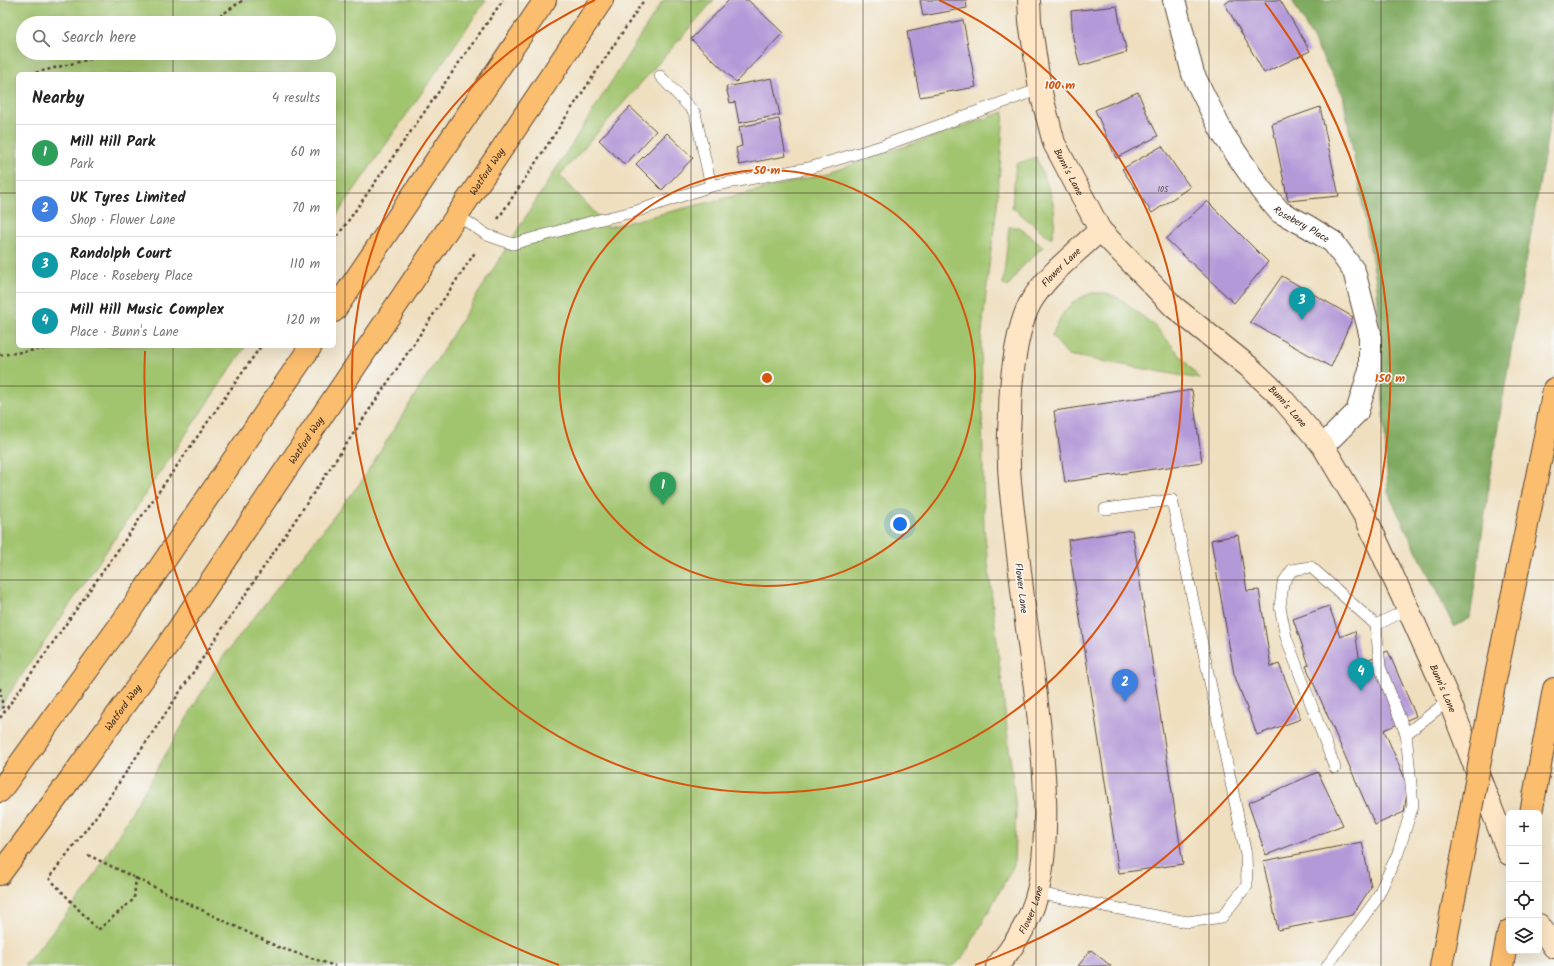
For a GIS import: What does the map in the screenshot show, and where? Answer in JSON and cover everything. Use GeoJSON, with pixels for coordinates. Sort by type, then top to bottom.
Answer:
{"type":"FeatureCollection","features":[{"type":"Feature","properties":{"kind":"highway"},"geometry":{"type":"LineString","coordinates":[[336,308],[545,0]]}},
{"type":"Feature","properties":{"kind":"highway","name":"Watford Way"},"geometry":{"type":"LineString","coordinates":[[0,874],[167,646],[602,0]]}},
{"type":"Feature","properties":{"kind":"highway"},"geometry":{"type":"LineString","coordinates":[[0,791],[128,614],[310,348]]}},
{"type":"Feature","properties":{"kind":"highway"},"geometry":{"type":"LineString","coordinates":[[1441,966],[1493,690],[1554,389]]}},
{"type":"Feature","properties":{"kind":"highway"},"geometry":{"type":"LineString","coordinates":[[1532,810],[1554,689]]}},
{"type":"Feature","properties":{"kind":"highway"},"geometry":{"type":"LineString","coordinates":[[1502,966],[1506,947]]}},
{"type":"Feature","properties":{"kind":"street","name":"Bunn's Lane"},"geometry":{"type":"LineString","coordinates":[[1030,0],[1030,21],[1040,89],[1054,143],[1100,230],[1174,307],[1248,366],[1279,395],[1323,446],[1366,518],[1408,609],[1449,700],[1506,846]]}},
{"type":"Feature","properties":{"kind":"street","name":"Rosebery Place"},"geometry":{"type":"LineString","coordinates":[[1174,0],[1193,74],[1223,134],[1261,190],[1280,212],[1333,242],[1354,271],[1370,333],[1370,370],[1358,412],[1323,446]]}},
{"type":"Feature","properties":{"kind":"street","name":"Flower Lane"},"geometry":{"type":"LineString","coordinates":[[997,966],[1021,935],[1028,921],[1037,893],[1042,870],[1044,838],[1044,788],[1038,719],[1008,463],[1010,394],[1019,333],[1031,301],[1049,278],[1100,230]]}},
{"type":"Feature","properties":{"kind":"street"},"geometry":{"type":"LineString","coordinates":[[1542,929],[1554,947]]}},
{"type":"Feature","properties":{"kind":"lane"},"geometry":{"type":"LineString","coordinates":[[660,76],[695,113],[711,186]]}},
{"type":"Feature","properties":{"kind":"lane"},"geometry":{"type":"LineString","coordinates":[[457,215],[487,234],[513,244],[594,220],[637,212],[711,186],[810,168],[882,146],[1040,89]]}},
{"type":"Feature","properties":{"kind":"lane"},"geometry":{"type":"LineString","coordinates":[[1037,893],[1187,922],[1222,917],[1247,885],[1246,855],[1172,500],[1105,509]]}},
{"type":"Feature","properties":{"kind":"lane"},"geometry":{"type":"LineString","coordinates":[[1327,966],[1376,900],[1398,853],[1414,805],[1406,734],[1380,667],[1376,625],[1311,567],[1292,570],[1283,583],[1280,607],[1286,636],[1335,768]]}},
{"type":"Feature","properties":{"kind":"lane"},"geometry":{"type":"LineString","coordinates":[[1376,625],[1408,609]]}},
{"type":"Feature","properties":{"kind":"lane"},"geometry":{"type":"LineString","coordinates":[[1406,734],[1449,700]]}},
{"type":"Feature","properties":{"kind":"path"},"geometry":{"type":"LineString","coordinates":[[220,16],[243,0]]}},
{"type":"Feature","properties":{"kind":"path"},"geometry":{"type":"LineString","coordinates":[[336,238],[503,0]]}},
{"type":"Feature","properties":{"kind":"path"},"geometry":{"type":"LineString","coordinates":[[136,877],[134,899],[98,930],[49,878],[105,804],[644,0]]}},
{"type":"Feature","properties":{"kind":"path"},"geometry":{"type":"LineString","coordinates":[[38,72],[87,60]]}},
{"type":"Feature","properties":{"kind":"path"},"geometry":{"type":"LineString","coordinates":[[0,355],[50,348]]}},
{"type":"Feature","properties":{"kind":"path"},"geometry":{"type":"LineString","coordinates":[[0,718],[260,348]]}},
{"type":"Feature","properties":{"kind":"path"},"geometry":{"type":"LineString","coordinates":[[0,688],[3,709],[0,710]]}},
{"type":"Feature","properties":{"kind":"path"},"geometry":{"type":"LineString","coordinates":[[88,855],[278,947],[335,966]]}},
{"type":"Feature","properties":{"kind":"green space"},"geometry":{"type":"Polygon","coordinates":[[[0,0],[486,0],[336,216],[336,72],[16,72],[16,348],[245,348],[0,707],[0,0]]]}},
{"type":"Feature","properties":{"kind":"green space"},"geometry":{"type":"Polygon","coordinates":[[[663,0],[714,0],[560,175],[608,227],[828,173],[1004,112],[997,206],[981,341],[984,528],[1016,809],[1014,865],[964,956],[954,966],[24,966],[87,889],[222,658],[361,482],[530,210],[663,0]]]}},
{"type":"Feature","properties":{"kind":"green space"},"geometry":{"type":"Polygon","coordinates":[[[1292,0],[1554,0],[1554,98],[1495,444],[1470,618],[1454,627],[1388,493],[1377,287],[1343,95],[1292,0]]]}},
{"type":"Feature","properties":{"kind":"green space"},"geometry":{"type":"Polygon","coordinates":[[[1036,157],[1054,207],[1055,218],[1051,239],[1012,207],[1016,164],[1036,157]]]}},
{"type":"Feature","properties":{"kind":"green space"},"geometry":{"type":"Polygon","coordinates":[[[1009,227],[1019,227],[1043,247],[1020,269],[1008,287],[1003,284],[1009,227]]]}},
{"type":"Feature","properties":{"kind":"green space"},"geometry":{"type":"Polygon","coordinates":[[[1092,293],[1107,293],[1122,300],[1156,327],[1200,379],[1068,355],[1052,336],[1066,309],[1077,300],[1092,293]]]}},
{"type":"Feature","properties":{"kind":"building"},"geometry":{"type":"Polygon","coordinates":[[[729,0],[748,0],[783,33],[736,82],[691,39],[729,0]]]}},
{"type":"Feature","properties":{"kind":"building"},"geometry":{"type":"Polygon","coordinates":[[[920,0],[966,0],[967,8],[923,16],[920,0]]]}},
{"type":"Feature","properties":{"kind":"building"},"geometry":{"type":"Polygon","coordinates":[[[1230,0],[1280,0],[1310,51],[1264,73],[1225,4],[1230,0]]]}},
{"type":"Feature","properties":{"kind":"building"},"geometry":{"type":"Polygon","coordinates":[[[1117,6],[1127,52],[1080,66],[1073,38],[1071,11],[1117,6]]]}},
{"type":"Feature","properties":{"kind":"building"},"geometry":{"type":"Polygon","coordinates":[[[963,20],[976,87],[920,97],[907,32],[963,20]]]}},
{"type":"Feature","properties":{"kind":"building"},"geometry":{"type":"Polygon","coordinates":[[[772,78],[780,115],[739,123],[735,102],[730,103],[726,87],[772,78]]]}},
{"type":"Feature","properties":{"kind":"building"},"geometry":{"type":"Polygon","coordinates":[[[1138,92],[1158,136],[1116,158],[1095,110],[1138,92]]]}},
{"type":"Feature","properties":{"kind":"building"},"geometry":{"type":"Polygon","coordinates":[[[630,107],[656,131],[625,165],[599,140],[630,107]]]}},
{"type":"Feature","properties":{"kind":"building"},"geometry":{"type":"Polygon","coordinates":[[[1320,107],[1339,196],[1288,201],[1272,124],[1320,107]]]}},
{"type":"Feature","properties":{"kind":"building"},"geometry":{"type":"Polygon","coordinates":[[[779,119],[786,156],[739,165],[736,148],[742,146],[739,127],[779,119]]]}},
{"type":"Feature","properties":{"kind":"building"},"geometry":{"type":"Polygon","coordinates":[[[667,133],[693,158],[662,190],[636,164],[667,133]]]}},
{"type":"Feature","properties":{"kind":"building"},"geometry":{"type":"Polygon","coordinates":[[[1162,146],[1190,187],[1152,213],[1122,169],[1162,146]]]}},
{"type":"Feature","properties":{"kind":"building"},"geometry":{"type":"Polygon","coordinates":[[[1207,201],[1268,262],[1234,303],[1166,239],[1207,201]]]}},
{"type":"Feature","properties":{"kind":"building"},"geometry":{"type":"Polygon","coordinates":[[[1282,276],[1353,317],[1331,367],[1250,322],[1282,276]]]}},
{"type":"Feature","properties":{"kind":"building"},"geometry":{"type":"Polygon","coordinates":[[[1192,390],[1202,462],[1065,482],[1054,411],[1192,390]]]}},
{"type":"Feature","properties":{"kind":"building"},"geometry":{"type":"Polygon","coordinates":[[[1132,530],[1183,864],[1119,873],[1068,540],[1132,530]]]}},
{"type":"Feature","properties":{"kind":"building"},"geometry":{"type":"Polygon","coordinates":[[[1238,535],[1247,591],[1259,590],[1271,667],[1279,664],[1301,719],[1257,735],[1234,674],[1211,540],[1238,535]]]}},
{"type":"Feature","properties":{"kind":"building"},"geometry":{"type":"Polygon","coordinates":[[[1329,606],[1340,637],[1355,631],[1360,663],[1388,651],[1416,716],[1384,730],[1408,786],[1404,812],[1375,825],[1306,666],[1309,665],[1293,619],[1329,606]]]}},
{"type":"Feature","properties":{"kind":"building"},"geometry":{"type":"Polygon","coordinates":[[[1318,772],[1343,825],[1266,855],[1248,803],[1318,772]]]}},
{"type":"Feature","properties":{"kind":"building"},"geometry":{"type":"Polygon","coordinates":[[[1362,842],[1371,887],[1353,915],[1278,930],[1263,861],[1362,842]]]}},
{"type":"Feature","properties":{"kind":"building"},"geometry":{"type":"Polygon","coordinates":[[[1091,950],[1111,966],[1078,966],[1091,950]]]}},
{"type":"Feature","properties":{"kind":"place","name":"Randolph Court"},"geometry":{"type":"Point","coordinates":[1302,320]}},
{"type":"Feature","properties":{"kind":"place","name":"Mill Hill Park"},"geometry":{"type":"Point","coordinates":[663,505]}},
{"type":"Feature","properties":{"kind":"place","name":"Mill Hill Music Complex"},"geometry":{"type":"Point","coordinates":[1361,691]}},
{"type":"Feature","properties":{"kind":"place","name":"UK Tyres Limited"},"geometry":{"type":"Point","coordinates":[1125,702]}}]}
